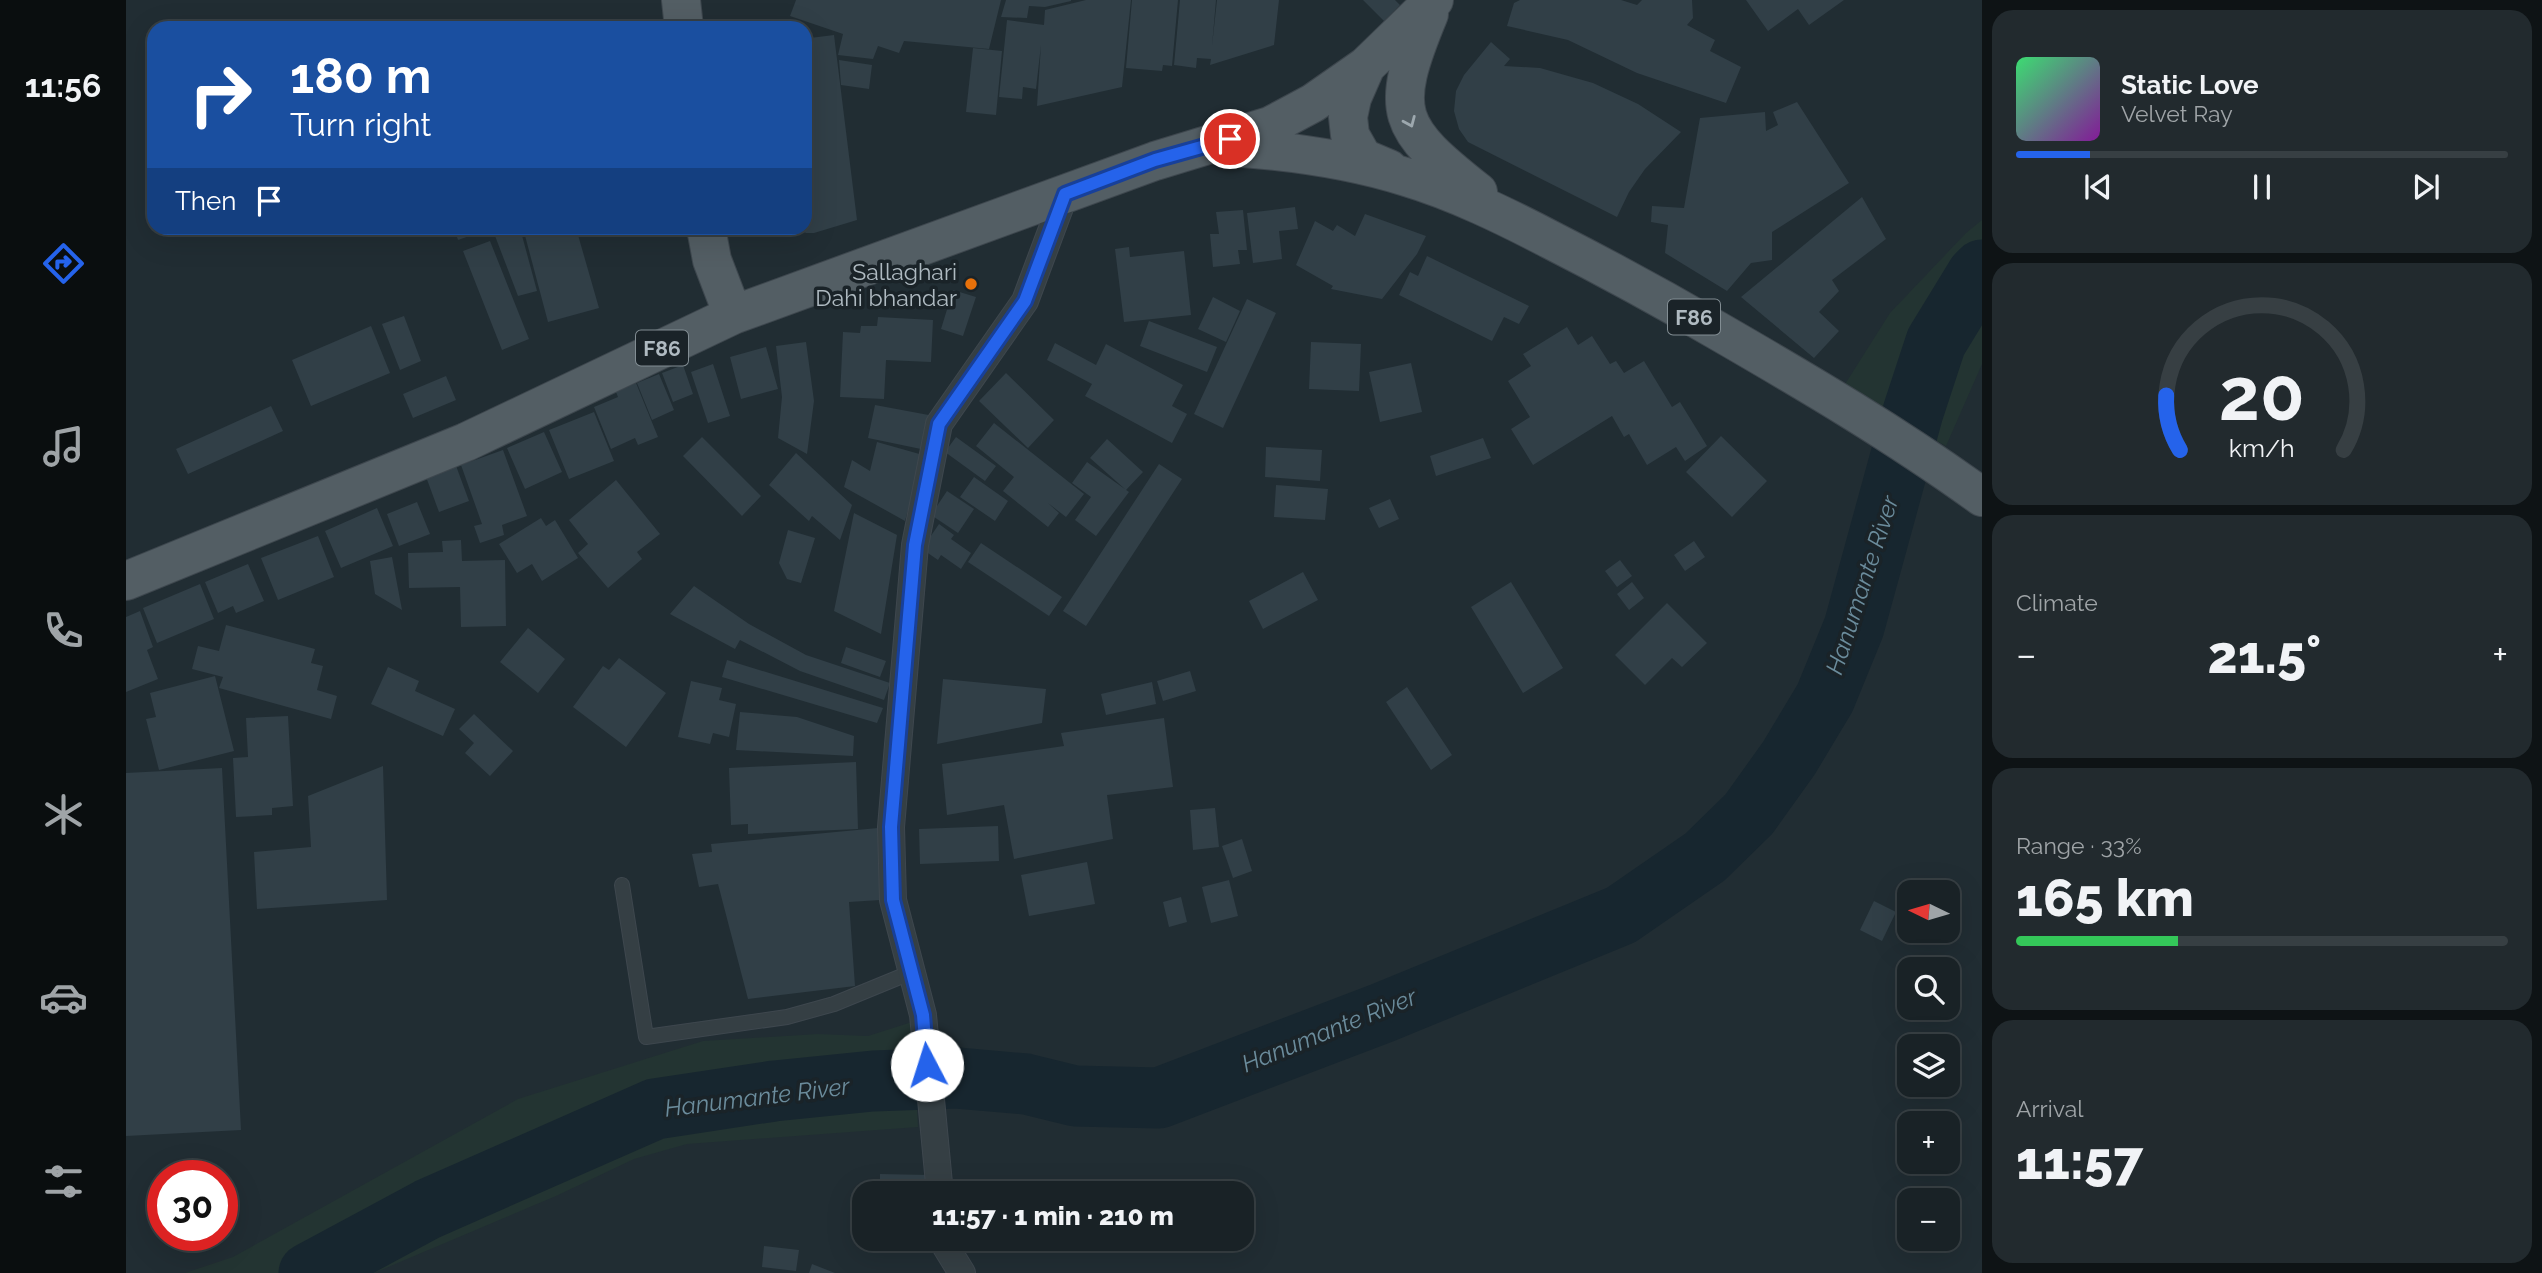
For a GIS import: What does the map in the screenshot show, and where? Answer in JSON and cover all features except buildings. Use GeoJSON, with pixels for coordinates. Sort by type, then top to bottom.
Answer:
{"type":"FeatureCollection","features":[{"type":"Feature","properties":{"kind":"main road"},"geometry":{"type":"LineString","coordinates":[[681,0],[683,21]]}},
{"type":"Feature","properties":{"kind":"main road"},"geometry":{"type":"LineString","coordinates":[[1210,146],[1270,126],[1313,103],[1366,65],[1434,0]]}},
{"type":"Feature","properties":{"kind":"main road"},"geometry":{"type":"LineString","coordinates":[[1434,0],[1411,56],[1403,93],[1407,117],[1419,140],[1443,164],[1513,220]]}},
{"type":"Feature","properties":{"kind":"main road"},"geometry":{"type":"LineString","coordinates":[[1366,65],[1352,98],[1348,117],[1350,135],[1363,158],[1404,176]]}},
{"type":"Feature","properties":{"kind":"main road","name":"F86"},"geometry":{"type":"LineString","coordinates":[[126,581],[466,442],[733,315],[1155,160],[1210,146],[1299,152],[1404,176],[1513,220],[1631,281],[1872,422],[1968,487]]}},
{"type":"Feature","properties":{"kind":"main road"},"geometry":{"type":"LineString","coordinates":[[707,235],[712,260],[733,315]]}},
{"type":"Feature","properties":{"kind":"street"},"geometry":{"type":"LineString","coordinates":[[939,1181],[923,1015],[893,900],[891,827],[915,545],[939,424],[1025,301],[1065,194]]}},
{"type":"Feature","properties":{"kind":"street"},"geometry":{"type":"LineString","coordinates":[[948,1251],[962,1273]]}},
{"type":"Feature","properties":{"kind":"lane"},"geometry":{"type":"LineString","coordinates":[[622,885],[646,1037],[787,1017],[834,1004],[912,972]]}},
{"type":"Feature","properties":{"kind":"shaded area"},"geometry":{"type":"Polygon","coordinates":[[[1982,220],[1982,364],[1946,446],[1842,389],[1890,313],[1966,233],[1982,220]]]}},
{"type":"Feature","properties":{"kind":"shaded area"},"geometry":{"type":"Polygon","coordinates":[[[912,1022],[918,1127],[687,1144],[634,1159],[556,1196],[374,1273],[185,1273],[233,1257],[518,1099],[703,1041],[818,1034],[868,1036],[912,1022]]]}},
{"type":"Feature","properties":{"kind":"waterway","name":"Hanumante River"},"geometry":{"type":"LineString","coordinates":[[309,1273],[428,1209],[655,1109],[774,1091],[873,1081],[957,1078],[1026,1084],[1075,1096],[1159,1098],[1382,1013],[1621,915],[1705,857],[1749,814],[1789,758],[1825,698],[1854,627],[1913,412],[1936,342],[1982,270]]}},
{"type":"Feature","properties":{"kind":"place","name":"Sallaghari Dahi bhandar"},"geometry":{"type":"Point","coordinates":[971,284]}},
{"type":"Feature","properties":{"kind":"route"},"geometry":{"type":"LineString","coordinates":[[927,1065],[923,1015],[893,900],[891,827],[915,545],[939,424],[1025,301],[1065,194],[1155,160],[1230,139]]}}]}
